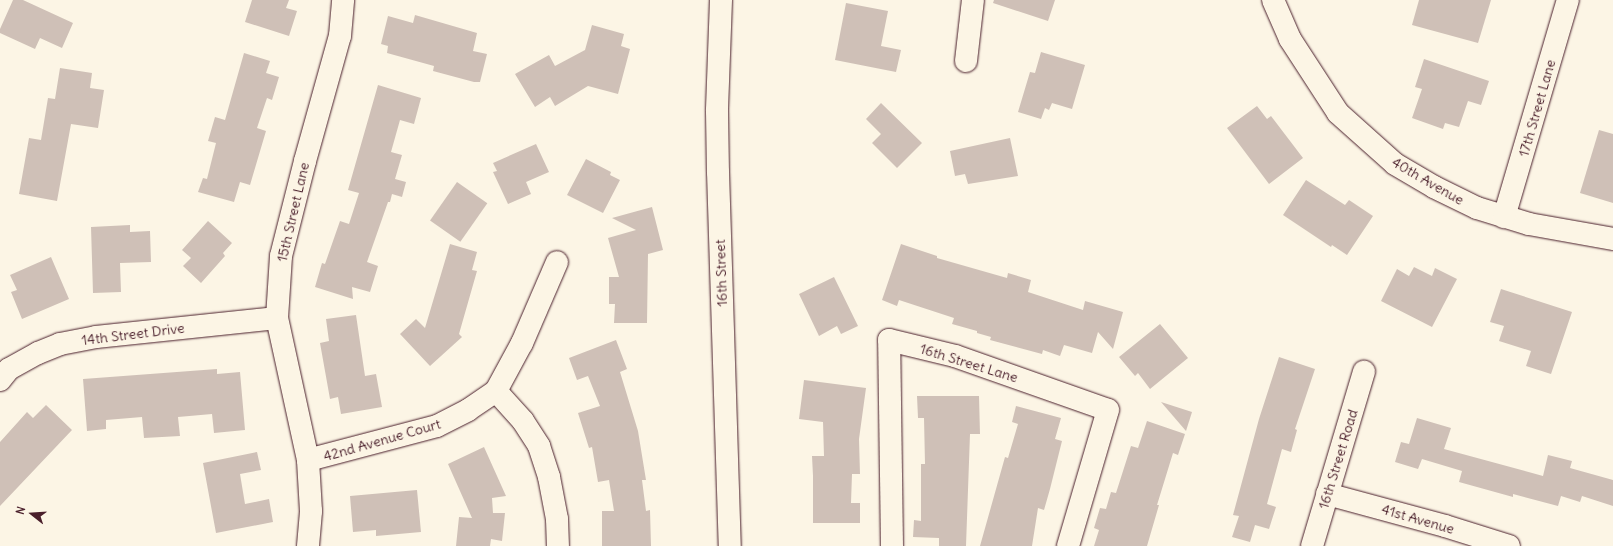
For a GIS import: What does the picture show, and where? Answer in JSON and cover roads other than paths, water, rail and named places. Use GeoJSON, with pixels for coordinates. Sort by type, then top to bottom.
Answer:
{"type":"FeatureCollection","features":[{"type":"Feature","properties":{"kind":"street","name":"15th Street Lane"},"geometry":{"type":"LineString","coordinates":[[308,546],[311,511],[308,460],[277,318],[281,256],[305,161],[340,36],[344,0]]}},
{"type":"Feature","properties":{"kind":"street","name":"16th Street"},"geometry":{"type":"LineString","coordinates":[[721,0],[717,111],[718,172],[730,546]]}},
{"type":"Feature","properties":{"kind":"street"},"geometry":{"type":"LineString","coordinates":[[966,61],[973,0]]}},
{"type":"Feature","properties":{"kind":"street","name":"40th Avenue"},"geometry":{"type":"LineString","coordinates":[[1273,0],[1290,39],[1338,113],[1395,164],[1434,188],[1462,201],[1504,216],[1529,224],[1613,239]]}},
{"type":"Feature","properties":{"kind":"street","name":"17th Street Lane"},"geometry":{"type":"LineString","coordinates":[[1504,216],[1568,0]]}},
{"type":"Feature","properties":{"kind":"street","name":"42nd Avenue Court"},"geometry":{"type":"LineString","coordinates":[[308,460],[382,442],[437,426],[468,410],[496,391],[522,343],[557,262]]}},
{"type":"Feature","properties":{"kind":"street","name":"14th Street Drive"},"geometry":{"type":"LineString","coordinates":[[3,368],[38,353],[67,343],[96,337],[277,318]]}},
{"type":"Feature","properties":{"kind":"street","name":"16th Street Lane"},"geometry":{"type":"LineString","coordinates":[[892,546],[889,340],[955,356],[1108,410],[1068,546]]}},
{"type":"Feature","properties":{"kind":"street","name":"16th Street Road"},"geometry":{"type":"LineString","coordinates":[[1312,546],[1364,372]]}},
{"type":"Feature","properties":{"kind":"street"},"geometry":{"type":"LineString","coordinates":[[496,391],[523,421],[539,446],[549,477],[557,519],[558,546]]}},
{"type":"Feature","properties":{"kind":"street","name":"41st Avenue"},"geometry":{"type":"LineString","coordinates":[[1327,494],[1445,526],[1508,546]]}}]}
